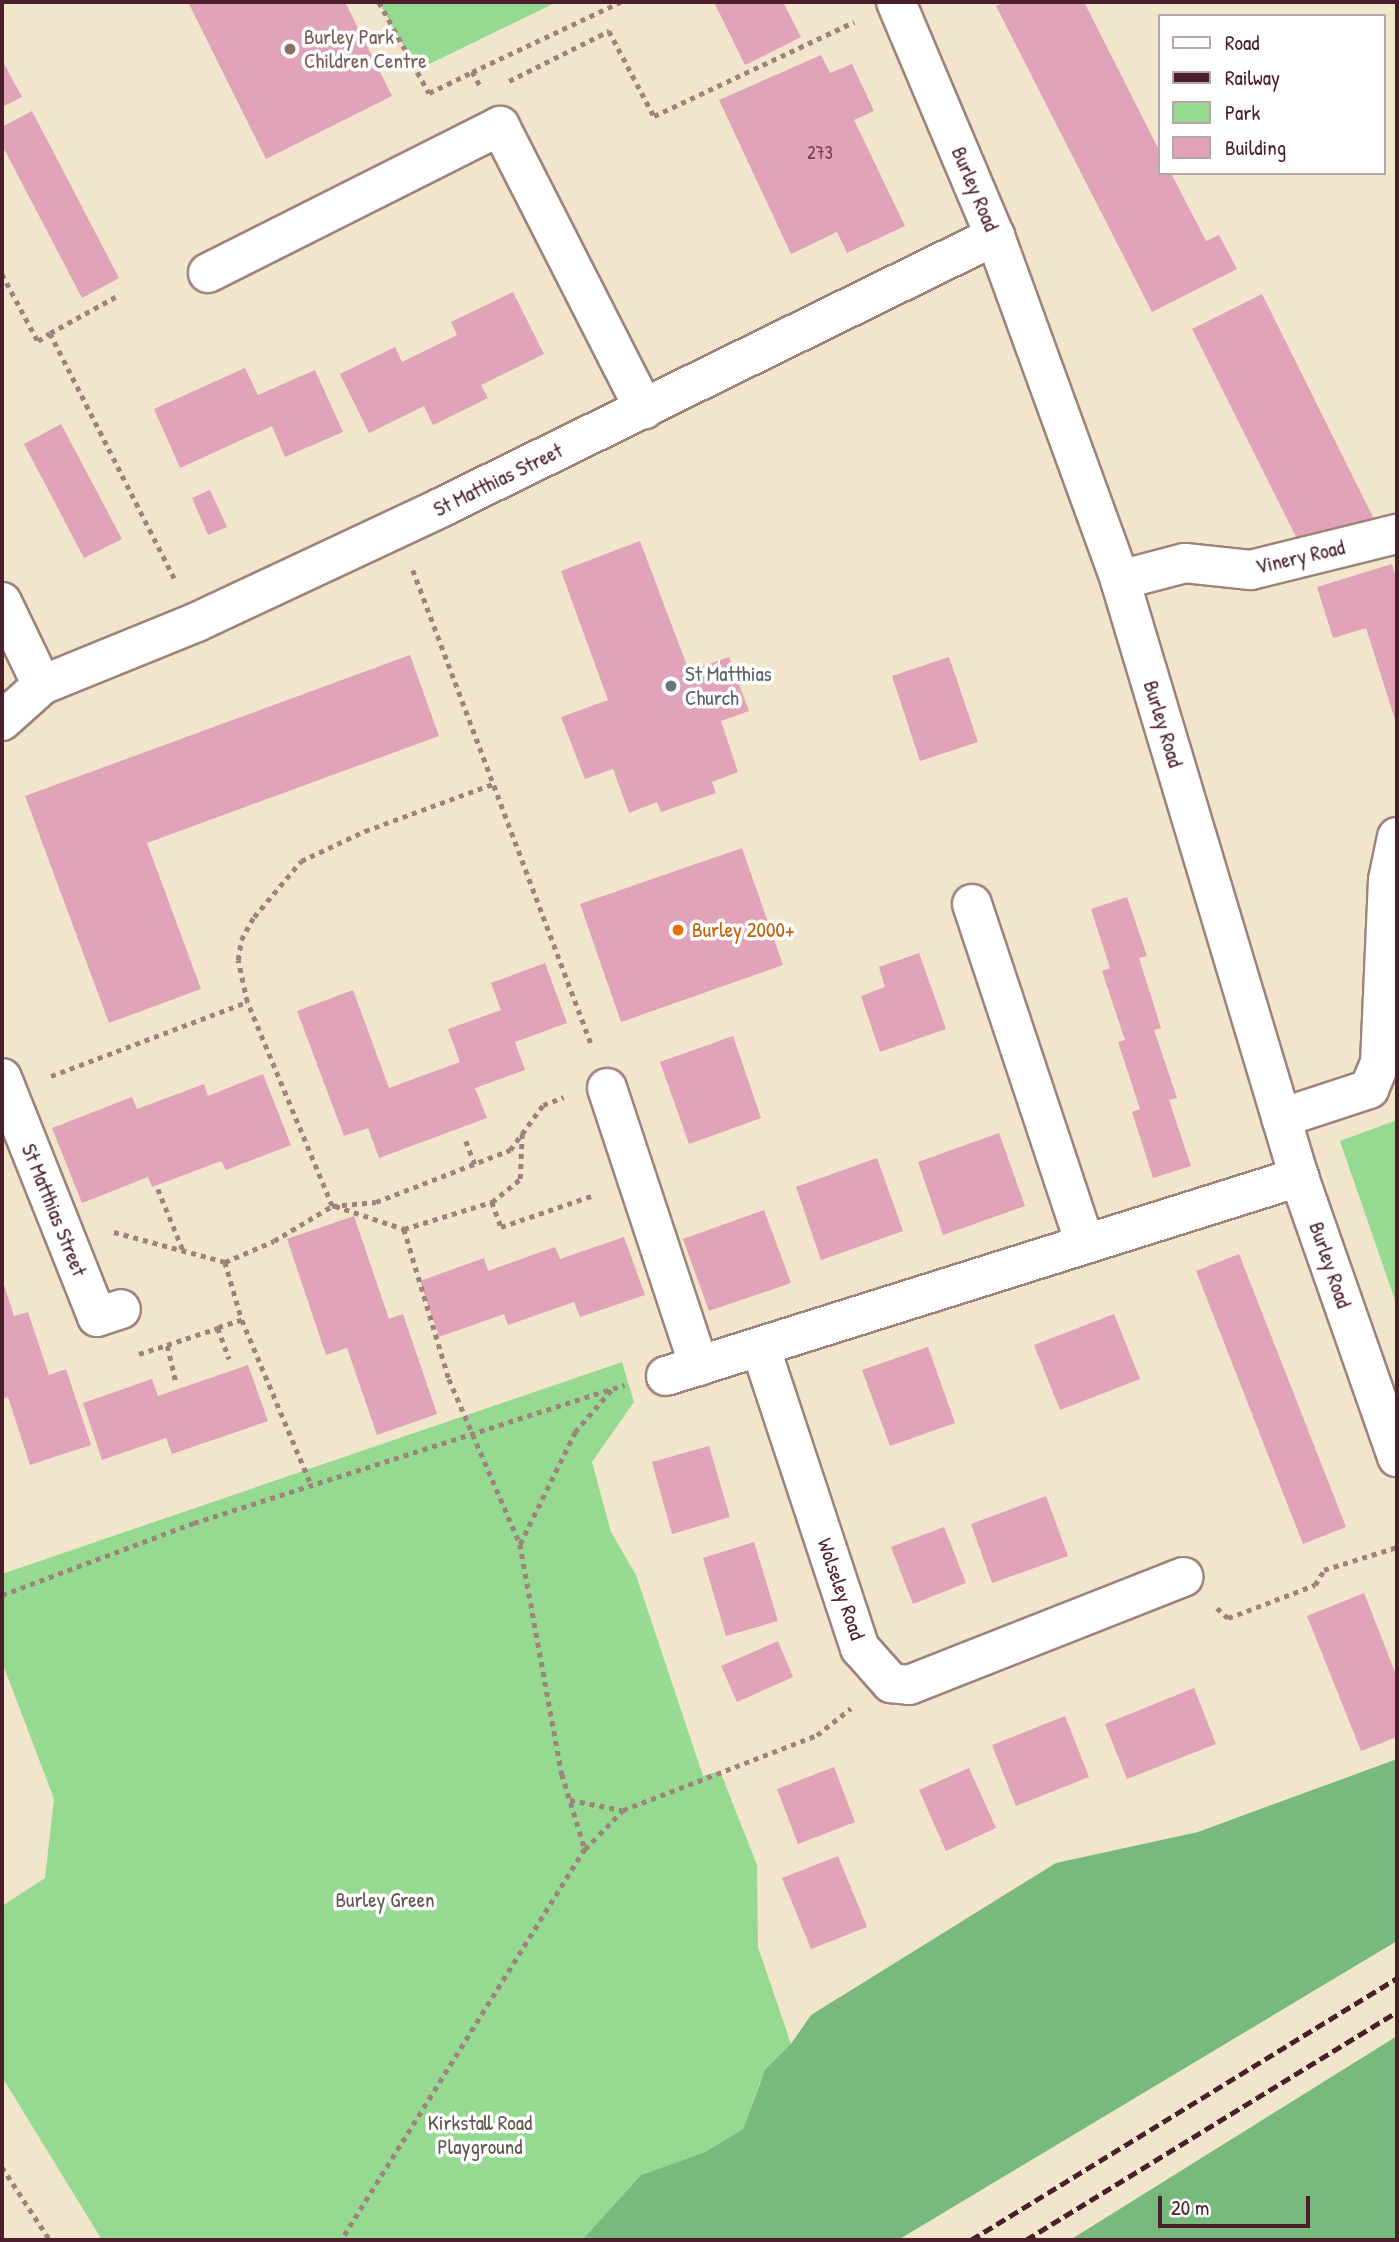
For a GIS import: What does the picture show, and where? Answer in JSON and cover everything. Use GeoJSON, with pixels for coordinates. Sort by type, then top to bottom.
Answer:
{"type":"FeatureCollection","features":[{"type":"Feature","properties":{"kind":"street","name":"Burley Road"},"geometry":{"type":"LineString","coordinates":[[896,2],[995,236],[1120,580],[1299,1177],[1397,1457]]}},
{"type":"Feature","properties":{"kind":"street"},"geometry":{"type":"LineString","coordinates":[[208,273],[492,110],[644,409]]}},
{"type":"Feature","properties":{"kind":"street","name":"St Matthias Street"},"geometry":{"type":"LineString","coordinates":[[2,721],[42,685],[197,622],[398,528],[995,236]]}},
{"type":"Feature","properties":{"kind":"street","name":"Vinery Road"},"geometry":{"type":"LineString","coordinates":[[1120,580],[1185,563],[1251,570],[1397,534]]}},
{"type":"Feature","properties":{"kind":"street"},"geometry":{"type":"LineString","coordinates":[[2,602],[42,685]]}},
{"type":"Feature","properties":{"kind":"street"},"geometry":{"type":"LineString","coordinates":[[1281,1118],[1369,1089],[1380,1063],[1388,880],[1397,837]]}},
{"type":"Feature","properties":{"kind":"street"},"geometry":{"type":"LineString","coordinates":[[972,904],[1085,1244]]}},
{"type":"Feature","properties":{"kind":"street","name":"St Matthias Street"},"geometry":{"type":"LineString","coordinates":[[5,1086],[97,1317],[121,1309]]}},
{"type":"Feature","properties":{"kind":"street"},"geometry":{"type":"LineString","coordinates":[[607,1088],[638,1180],[682,1371],[761,1349],[1299,1177]]}},
{"type":"Feature","properties":{"kind":"street","name":"Wolseley Road"},"geometry":{"type":"LineString","coordinates":[[761,1349],[860,1648],[891,1683]]}},
{"type":"Feature","properties":{"kind":"street"},"geometry":{"type":"LineString","coordinates":[[891,1683],[909,1685],[1183,1577]]}},
{"type":"Feature","properties":{"kind":"path"},"geometry":{"type":"LineString","coordinates":[[379,2],[429,93],[620,2]]}},
{"type":"Feature","properties":{"kind":"path"},"geometry":{"type":"LineString","coordinates":[[472,72],[492,110],[609,31],[654,116],[896,2]]}},
{"type":"Feature","properties":{"kind":"path"},"geometry":{"type":"LineString","coordinates":[[2,274],[38,341],[117,296]]}},
{"type":"Feature","properties":{"kind":"path"},"geometry":{"type":"LineString","coordinates":[[50,333],[197,622]]}},
{"type":"Feature","properties":{"kind":"path"},"geometry":{"type":"LineString","coordinates":[[67,1242],[106,1229],[225,1262],[274,1241],[332,1206],[376,1202],[510,1150],[542,1105],[575,1093],[607,1088],[398,528]]}},
{"type":"Feature","properties":{"kind":"path"},"geometry":{"type":"LineString","coordinates":[[494,784],[365,831],[301,861],[254,917],[241,940],[238,960],[247,1002],[332,1206],[404,1229],[492,1202],[520,1179],[522,1132]]}},
{"type":"Feature","properties":{"kind":"path"},"geometry":{"type":"LineString","coordinates":[[5,1086],[247,1002]]}},
{"type":"Feature","properties":{"kind":"path"},"geometry":{"type":"LineString","coordinates":[[466,1141],[475,1164]]}},
{"type":"Feature","properties":{"kind":"path"},"geometry":{"type":"LineString","coordinates":[[492,1202],[501,1227],[638,1180]]}},
{"type":"Feature","properties":{"kind":"path"},"geometry":{"type":"LineString","coordinates":[[158,1189],[183,1251]]}},
{"type":"Feature","properties":{"kind":"path"},"geometry":{"type":"LineString","coordinates":[[404,1229],[417,1282],[470,1431],[520,1544],[570,1800],[585,1849]]}},
{"type":"Feature","properties":{"kind":"path"},"geometry":{"type":"LineString","coordinates":[[225,1262],[242,1320],[311,1484]]}},
{"type":"Feature","properties":{"kind":"path"},"geometry":{"type":"LineString","coordinates":[[175,1380],[167,1345],[242,1320]]}},
{"type":"Feature","properties":{"kind":"path"},"geometry":{"type":"LineString","coordinates":[[218,1328],[229,1359]]}},
{"type":"Feature","properties":{"kind":"path"},"geometry":{"type":"LineString","coordinates":[[2,1595],[311,1484],[470,1431],[613,1388],[575,1432],[520,1544]]}},
{"type":"Feature","properties":{"kind":"path"},"geometry":{"type":"LineString","coordinates":[[1183,1577],[1228,1618],[1315,1585],[1324,1570],[1397,1547]]}},
{"type":"Feature","properties":{"kind":"path"},"geometry":{"type":"LineString","coordinates":[[342,2240],[585,1849],[623,1810],[817,1735],[891,1683]]}},
{"type":"Feature","properties":{"kind":"path"},"geometry":{"type":"LineString","coordinates":[[570,1800],[623,1810]]}},
{"type":"Feature","properties":{"kind":"path"},"geometry":{"type":"LineString","coordinates":[[2,2167],[50,2240]]}},
{"type":"Feature","properties":{"kind":"green space"},"geometry":{"type":"Polygon","coordinates":[[[379,2],[557,2],[417,70],[379,2]]]}},
{"type":"Feature","properties":{"kind":"green space"},"geometry":{"type":"Polygon","coordinates":[[[1397,1120],[1397,1306],[1340,1141],[1397,1120]]]}},
{"type":"Feature","properties":{"kind":"green space","name":"Burley Green"},"geometry":{"type":"Polygon","coordinates":[[[622,1362],[634,1402],[592,1462],[611,1532],[636,1575],[703,1776],[720,1771],[757,1865],[758,1947],[791,2044],[760,2082],[743,2129],[705,2152],[641,2175],[582,2240],[102,2240],[2,2077],[2,1906],[45,1878],[54,1799],[2,1662],[2,1574],[622,1362]]]}},
{"type":"Feature","properties":{"kind":"green space"},"geometry":{"type":"Polygon","coordinates":[[[1397,1759],[1397,1941],[898,2240],[582,2240],[641,2175],[705,2152],[743,2129],[765,2070],[791,2044],[811,2015],[1056,1863],[1198,1832],[1397,1759]]]}},
{"type":"Feature","properties":{"kind":"green space"},"geometry":{"type":"Polygon","coordinates":[[[1397,2036],[1397,2240],[1070,2240],[1397,2036]]]}},
{"type":"Feature","properties":{"kind":"building","name":"Burley Park Children Centre"},"geometry":{"type":"Polygon","coordinates":[[[188,2],[345,2],[392,96],[266,159],[188,2]]]}},
{"type":"Feature","properties":{"kind":"building"},"geometry":{"type":"Polygon","coordinates":[[[714,2],[783,2],[801,37],[745,65],[714,2]]]}},
{"type":"Feature","properties":{"kind":"building"},"geometry":{"type":"Polygon","coordinates":[[[1006,2],[1084,2],[1158,148],[1158,175],[1172,175],[1206,241],[1219,235],[1237,269],[1152,312],[996,6],[1006,2]]]}},
{"type":"Feature","properties":{"kind":"building"},"geometry":{"type":"Polygon","coordinates":[[[821,55],[830,73],[852,64],[874,111],[854,120],[905,226],[847,253],[837,232],[791,254],[719,100],[821,55]]]}},
{"type":"Feature","properties":{"kind":"building"},"geometry":{"type":"Polygon","coordinates":[[[2,60],[22,97],[2,107],[2,60]]]}},
{"type":"Feature","properties":{"kind":"building"},"geometry":{"type":"Polygon","coordinates":[[[32,111],[119,278],[82,298],[2,145],[2,127],[32,111]]]}},
{"type":"Feature","properties":{"kind":"building"},"geometry":{"type":"Polygon","coordinates":[[[513,292],[544,354],[481,385],[488,398],[433,425],[424,406],[369,433],[340,374],[395,347],[402,362],[457,335],[451,322],[513,292]]]}},
{"type":"Feature","properties":{"kind":"building"},"geometry":{"type":"Polygon","coordinates":[[[1262,294],[1376,523],[1300,545],[1192,329],[1262,294]]]}},
{"type":"Feature","properties":{"kind":"building"},"geometry":{"type":"Polygon","coordinates":[[[245,368],[258,395],[315,370],[343,432],[285,457],[272,426],[180,468],[154,409],[245,368]]]}},
{"type":"Feature","properties":{"kind":"building"},"geometry":{"type":"Polygon","coordinates":[[[61,424],[122,539],[84,558],[24,444],[61,424]]]}},
{"type":"Feature","properties":{"kind":"building"},"geometry":{"type":"Polygon","coordinates":[[[210,490],[227,527],[208,535],[192,498],[210,490]]]}},
{"type":"Feature","properties":{"kind":"building","name":"St Matthias Church"},"geometry":{"type":"Polygon","coordinates":[[[640,541],[689,671],[729,657],[749,711],[721,721],[738,772],[712,782],[716,793],[661,812],[657,802],[629,813],[613,769],[585,779],[561,717],[608,700],[561,571],[640,541]]]}},
{"type":"Feature","properties":{"kind":"building"},"geometry":{"type":"Polygon","coordinates":[[[1392,564],[1397,580],[1397,726],[1366,628],[1333,638],[1317,587],[1392,564]]]}},
{"type":"Feature","properties":{"kind":"building"},"geometry":{"type":"Polygon","coordinates":[[[410,655],[439,736],[147,843],[201,989],[109,1023],[25,796],[410,655]]]}},
{"type":"Feature","properties":{"kind":"building"},"geometry":{"type":"Polygon","coordinates":[[[949,657],[978,742],[920,761],[892,676],[949,657]]]}},
{"type":"Feature","properties":{"kind":"building"},"geometry":{"type":"Polygon","coordinates":[[[742,848],[783,965],[621,1022],[580,904],[742,848]]]}},
{"type":"Feature","properties":{"kind":"building"},"geometry":{"type":"Polygon","coordinates":[[[1127,897],[1147,956],[1139,958],[1161,1028],[1154,1030],[1177,1098],[1169,1100],[1191,1166],[1153,1178],[1132,1112],[1140,1109],[1118,1042],[1125,1040],[1102,971],[1110,968],[1091,909],[1127,897]]]}},
{"type":"Feature","properties":{"kind":"building"},"geometry":{"type":"Polygon","coordinates":[[[919,953],[946,1029],[880,1052],[861,996],[885,987],[879,967],[919,953]]]}},
{"type":"Feature","properties":{"kind":"building"},"geometry":{"type":"Polygon","coordinates":[[[545,963],[567,1023],[515,1042],[525,1070],[475,1088],[487,1118],[379,1158],[368,1128],[344,1136],[297,1011],[353,990],[389,1088],[460,1062],[448,1029],[501,1010],[491,983],[545,963]]]}},
{"type":"Feature","properties":{"kind":"building"},"geometry":{"type":"Polygon","coordinates":[[[733,1036],[761,1118],[689,1144],[660,1062],[733,1036]]]}},
{"type":"Feature","properties":{"kind":"building"},"geometry":{"type":"Polygon","coordinates":[[[263,1074],[291,1145],[226,1170],[221,1161],[152,1187],[148,1177],[82,1203],[52,1128],[132,1097],[137,1109],[204,1084],[208,1096],[263,1074]]]}},
{"type":"Feature","properties":{"kind":"building"},"geometry":{"type":"Polygon","coordinates":[[[999,1133],[1025,1206],[943,1235],[918,1162],[999,1133]]]}},
{"type":"Feature","properties":{"kind":"building"},"geometry":{"type":"Polygon","coordinates":[[[877,1158],[903,1231],[821,1260],[796,1187],[877,1158]]]}},
{"type":"Feature","properties":{"kind":"building"},"geometry":{"type":"Polygon","coordinates":[[[764,1210],[791,1283],[709,1311],[683,1239],[764,1210]]]}},
{"type":"Feature","properties":{"kind":"building"},"geometry":{"type":"Polygon","coordinates":[[[354,1216],[389,1319],[403,1314],[437,1414],[377,1435],[347,1348],[326,1355],[287,1239],[354,1216]]]}},
{"type":"Feature","properties":{"kind":"building"},"geometry":{"type":"Polygon","coordinates":[[[624,1237],[645,1295],[580,1317],[574,1302],[508,1325],[504,1314],[439,1337],[420,1281],[484,1258],[488,1271],[555,1247],[560,1259],[624,1237]]]}},
{"type":"Feature","properties":{"kind":"building"},"geometry":{"type":"Polygon","coordinates":[[[1239,1254],[1346,1527],[1303,1544],[1196,1271],[1239,1254]]]}},
{"type":"Feature","properties":{"kind":"building"},"geometry":{"type":"Polygon","coordinates":[[[2,1278],[14,1316],[28,1312],[49,1375],[66,1369],[91,1445],[30,1465],[8,1397],[2,1399],[2,1278]]]}},
{"type":"Feature","properties":{"kind":"building"},"geometry":{"type":"Polygon","coordinates":[[[1114,1314],[1140,1379],[1060,1410],[1034,1345],[1114,1314]]]}},
{"type":"Feature","properties":{"kind":"building"},"geometry":{"type":"Polygon","coordinates":[[[928,1347],[955,1423],[890,1446],[862,1370],[928,1347]]]}},
{"type":"Feature","properties":{"kind":"building"},"geometry":{"type":"Polygon","coordinates":[[[248,1365],[268,1421],[172,1454],[166,1438],[102,1460],[83,1403],[152,1379],[158,1396],[248,1365]]]}},
{"type":"Feature","properties":{"kind":"building"},"geometry":{"type":"Polygon","coordinates":[[[709,1446],[730,1517],[672,1534],[652,1462],[709,1446]]]}},
{"type":"Feature","properties":{"kind":"building"},"geometry":{"type":"Polygon","coordinates":[[[1046,1496],[1068,1556],[992,1583],[971,1524],[1046,1496]]]}},
{"type":"Feature","properties":{"kind":"building"},"geometry":{"type":"Polygon","coordinates":[[[944,1527],[966,1583],[913,1604],[891,1547],[944,1527]]]}},
{"type":"Feature","properties":{"kind":"building"},"geometry":{"type":"Polygon","coordinates":[[[754,1542],[778,1621],[726,1636],[703,1558],[754,1542]]]}},
{"type":"Feature","properties":{"kind":"building"},"geometry":{"type":"Polygon","coordinates":[[[1364,1593],[1397,1677],[1397,1737],[1361,1751],[1307,1616],[1364,1593]]]}},
{"type":"Feature","properties":{"kind":"building"},"geometry":{"type":"Polygon","coordinates":[[[778,1641],[793,1677],[737,1702],[721,1666],[778,1641]]]}},
{"type":"Feature","properties":{"kind":"building"},"geometry":{"type":"Polygon","coordinates":[[[1194,1688],[1216,1744],[1127,1779],[1105,1724],[1194,1688]]]}},
{"type":"Feature","properties":{"kind":"building"},"geometry":{"type":"Polygon","coordinates":[[[1065,1716],[1089,1777],[1016,1806],[992,1745],[1065,1716]]]}},
{"type":"Feature","properties":{"kind":"building"},"geometry":{"type":"Polygon","coordinates":[[[834,1767],[855,1822],[798,1844],[777,1789],[834,1767]]]}},
{"type":"Feature","properties":{"kind":"building"},"geometry":{"type":"Polygon","coordinates":[[[969,1768],[996,1828],[946,1851],[919,1790],[969,1768]]]}},
{"type":"Feature","properties":{"kind":"building"},"geometry":{"type":"Polygon","coordinates":[[[838,1856],[867,1927],[811,1949],[782,1878],[838,1856]]]}},
{"type":"Feature","properties":{"kind":"railway"},"geometry":{"type":"LineString","coordinates":[[971,2240],[1397,1978]]}},
{"type":"Feature","properties":{"kind":"railway"},"geometry":{"type":"LineString","coordinates":[[1026,2240],[1397,2012]]}},
{"type":"Feature","properties":{"kind":"place","name":"Burley Park Children Centre"},"geometry":{"type":"Point","coordinates":[290,49]}},
{"type":"Feature","properties":{"kind":"place","name":"St Matthias Church"},"geometry":{"type":"Point","coordinates":[671,686]}},
{"type":"Feature","properties":{"kind":"place","name":"Burley 2000+"},"geometry":{"type":"Point","coordinates":[678,930]}},
{"type":"Feature","properties":{"kind":"park label","name":"Kirkstall Road Playground"},"geometry":{"type":"Point","coordinates":[480,2135]}}]}
